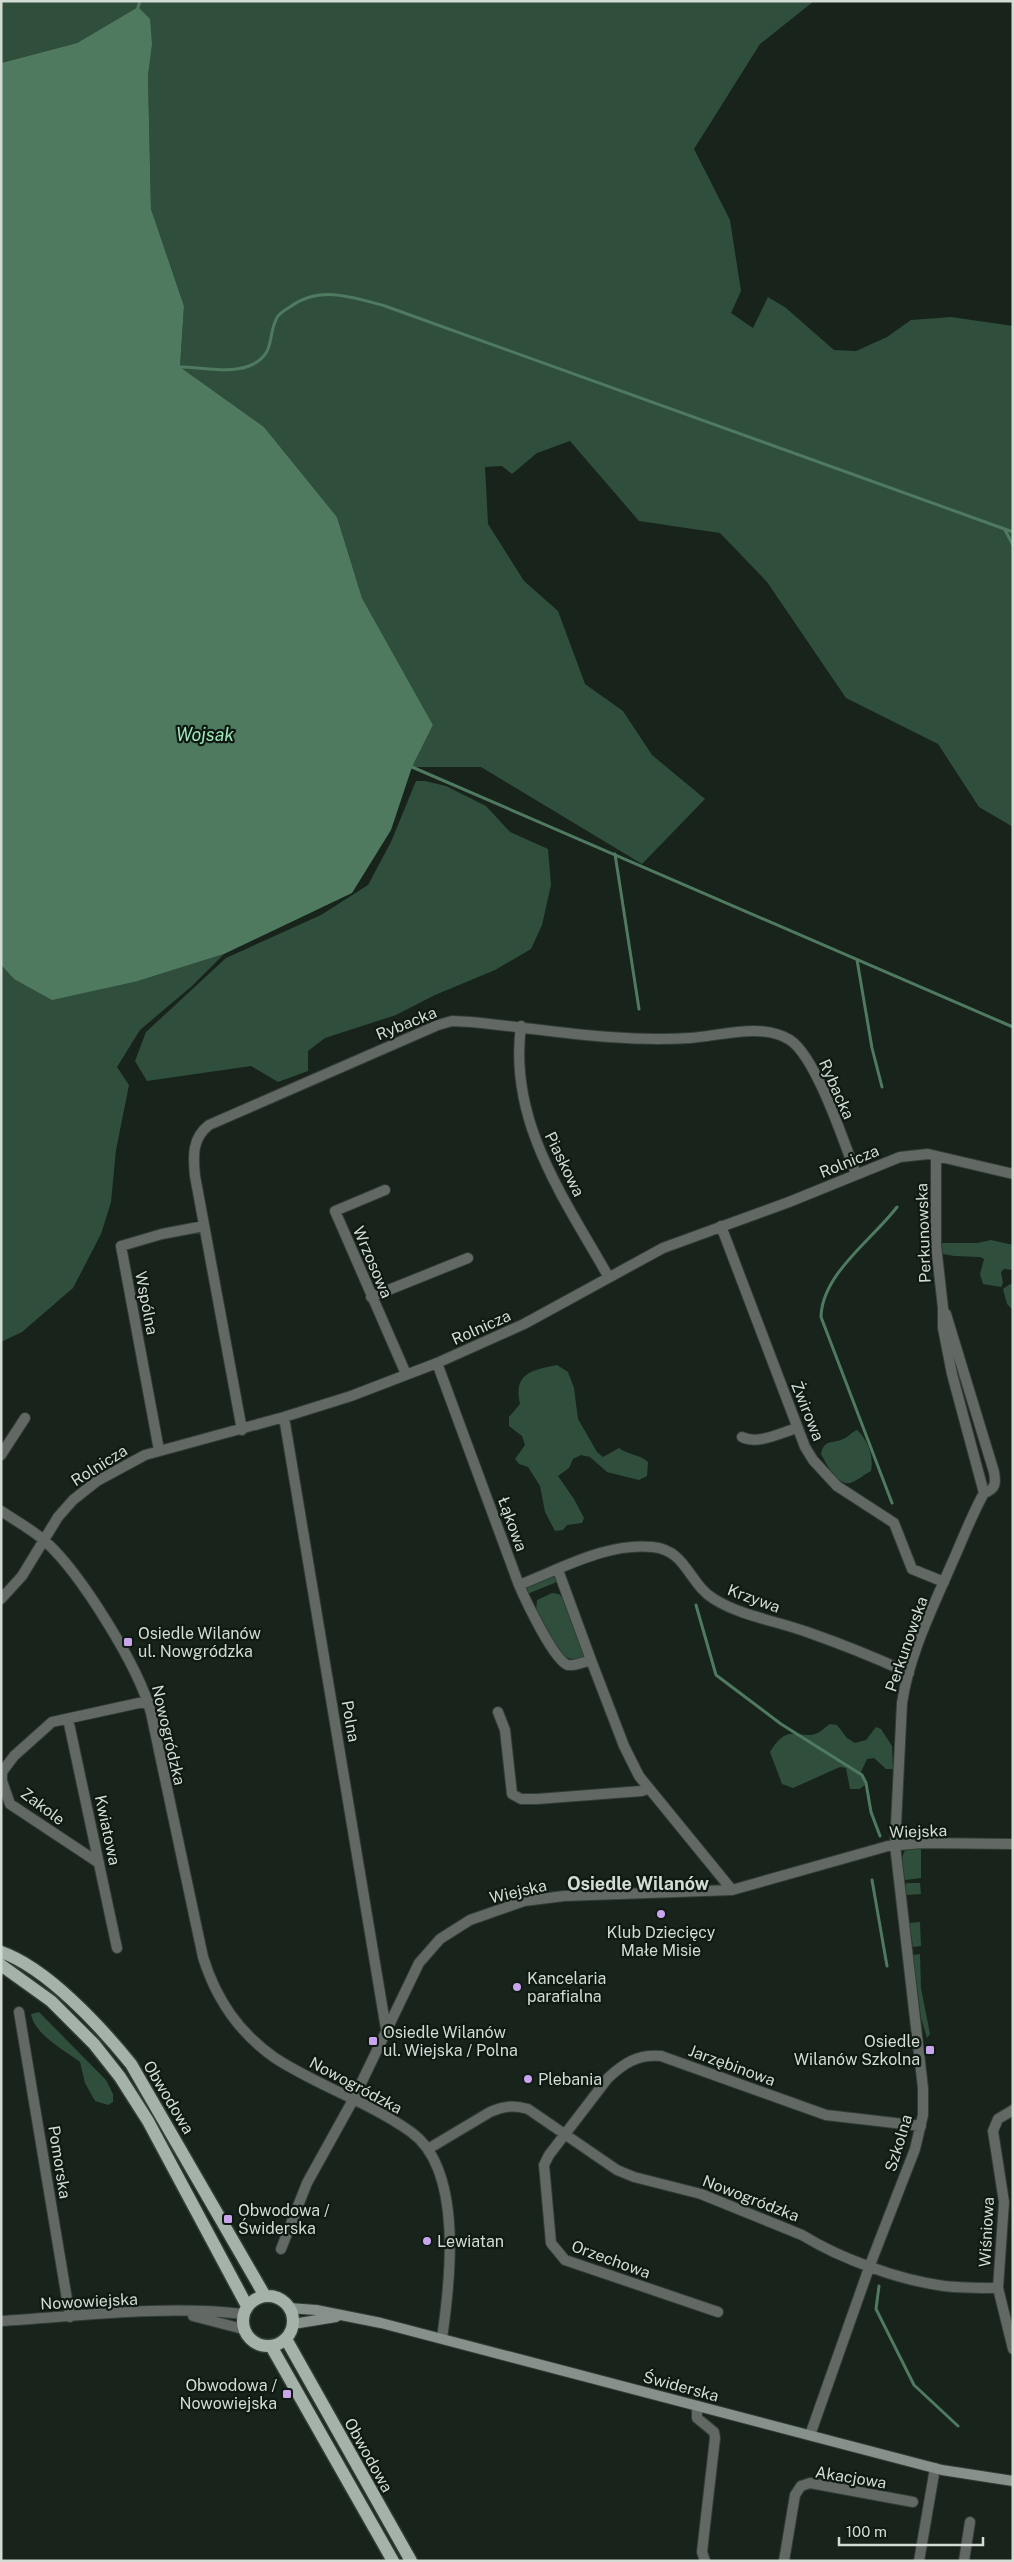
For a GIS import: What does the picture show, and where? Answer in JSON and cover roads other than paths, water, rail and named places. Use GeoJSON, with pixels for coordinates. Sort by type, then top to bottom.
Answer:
{"type":"FeatureCollection","features":[{"type":"Feature","properties":{"kind":"main road","name":"Obwodowa"},"geometry":{"type":"LineString","coordinates":[[1,1952],[26,1966],[70,1998],[110,2038],[131,2064],[265,2296]]}},
{"type":"Feature","properties":{"kind":"main road","name":"Obwodowa"},"geometry":{"type":"LineString","coordinates":[[1,1966],[51,2000],[94,2044],[120,2076],[148,2121],[245,2310],[243,2329]]}},
{"type":"Feature","properties":{"kind":"main road"},"geometry":{"type":"LineString","coordinates":[[243,2329],[254,2343],[271,2346],[286,2339],[293,2324],[289,2308],[279,2298],[265,2296],[255,2299],[245,2310]]}},
{"type":"Feature","properties":{"kind":"main road","name":"Obwodowa"},"geometry":{"type":"LineString","coordinates":[[286,2339],[411,2561]]}},
{"type":"Feature","properties":{"kind":"main road","name":"Obwodowa"},"geometry":{"type":"LineString","coordinates":[[271,2346],[392,2561]]}},
{"type":"Feature","properties":{"kind":"street","name":"Rybacka"},"geometry":{"type":"LineString","coordinates":[[242,1430],[204,1226],[193,1155],[196,1142],[202,1130],[209,1125],[438,1025],[452,1021],[658,1040],[756,1031],[776,1033],[790,1040],[810,1064],[856,1174]]}},
{"type":"Feature","properties":{"kind":"street","name":"Piaskowa"},"geometry":{"type":"LineString","coordinates":[[520,1026],[517,1062],[521,1094],[540,1155],[608,1276]]}},
{"type":"Feature","properties":{"kind":"street","name":"Rolnicza"},"geometry":{"type":"LineString","coordinates":[[1,1599],[22,1576],[68,1505],[89,1486],[131,1462],[159,1450],[242,1430],[284,1417],[351,1396],[437,1363],[524,1324],[608,1276],[663,1248],[908,1155],[936,1156],[1013,1174]]}},
{"type":"Feature","properties":{"kind":"street","name":"Perkunowska"},"geometry":{"type":"LineString","coordinates":[[895,1845],[902,1704],[909,1673],[964,1532],[984,1493],[992,1490],[995,1486],[994,1472],[952,1329],[943,1308],[936,1245],[936,1156]]}},
{"type":"Feature","properties":{"kind":"street","name":"Wrzosowa"},"geometry":{"type":"LineString","coordinates":[[385,1190],[335,1211],[406,1374]]}},
{"type":"Feature","properties":{"kind":"street","name":"Wspólna"},"geometry":{"type":"LineString","coordinates":[[159,1450],[121,1246],[162,1234],[204,1226]]}},
{"type":"Feature","properties":{"kind":"street","name":"Żwirowa"},"geometry":{"type":"LineString","coordinates":[[720,1226],[797,1428],[809,1454],[837,1486],[894,1523],[912,1569],[944,1582]]}},
{"type":"Feature","properties":{"kind":"street"},"geometry":{"type":"LineString","coordinates":[[371,1297],[468,1258]]}},
{"type":"Feature","properties":{"kind":"street","name":"Łąkowa"},"geometry":{"type":"LineString","coordinates":[[437,1363],[519,1585],[534,1615],[560,1660],[572,1665],[591,1660]]}},
{"type":"Feature","properties":{"kind":"street","name":"Polna"},"geometry":{"type":"LineString","coordinates":[[284,1417],[386,2029]]}},
{"type":"Feature","properties":{"kind":"street"},"geometry":{"type":"LineString","coordinates":[[1,1455],[25,1418]]}},
{"type":"Feature","properties":{"kind":"street"},"geometry":{"type":"LineString","coordinates":[[742,1436],[749,1440],[757,1440],[797,1428]]}},
{"type":"Feature","properties":{"kind":"street","name":"Nowogródzka"},"geometry":{"type":"LineString","coordinates":[[1,1512],[44,1540],[62,1559],[98,1610],[142,1682],[148,1701],[203,1957],[222,2003],[238,2025],[264,2050],[288,2066],[412,2133],[428,2148],[490,2112],[510,2106],[528,2109],[564,2135],[626,2174],[701,2194],[802,2235],[817,2244],[870,2266],[944,2286],[998,2288]]}},
{"type":"Feature","properties":{"kind":"street","name":"Krzywa"},"geometry":{"type":"LineString","coordinates":[[519,1585],[618,1548],[645,1546],[663,1548],[679,1557],[703,1590],[721,1602],[808,1632],[909,1673]]}},
{"type":"Feature","properties":{"kind":"street"},"geometry":{"type":"LineString","coordinates":[[558,1570],[624,1746],[648,1788],[732,1890]]}},
{"type":"Feature","properties":{"kind":"street","name":"Zakole"},"geometry":{"type":"LineString","coordinates":[[99,1863],[10,1804],[2,1781],[5,1766],[42,1729],[52,1722],[148,1701]]}},
{"type":"Feature","properties":{"kind":"street"},"geometry":{"type":"LineString","coordinates":[[498,1712],[505,1730],[512,1794],[517,1798],[537,1799],[631,1792],[648,1788]]}},
{"type":"Feature","properties":{"kind":"street","name":"Kwiatowa"},"geometry":{"type":"LineString","coordinates":[[68,1719],[117,1948]]}},
{"type":"Feature","properties":{"kind":"street","name":"Wiejska"},"geometry":{"type":"LineString","coordinates":[[281,2249],[307,2183],[353,2100],[413,1973],[424,1956],[453,1930],[489,1912],[524,1901],[571,1895],[732,1890],[895,1845],[1013,1844]]}},
{"type":"Feature","properties":{"kind":"street","name":"Szkolna"},"geometry":{"type":"LineString","coordinates":[[810,2435],[921,2126],[924,2104],[923,2088],[895,1845]]}},
{"type":"Feature","properties":{"kind":"street","name":"Pomorska"},"geometry":{"type":"LineString","coordinates":[[19,2012],[70,2317]]}},
{"type":"Feature","properties":{"kind":"street","name":"Jarzębinowa"},"geometry":{"type":"LineString","coordinates":[[564,2135],[618,2068],[632,2060],[649,2056],[674,2060],[826,2114],[921,2126]]}},
{"type":"Feature","properties":{"kind":"street","name":"Wiśniowa"},"geometry":{"type":"LineString","coordinates":[[1013,2110],[998,2119],[993,2132],[1004,2202],[998,2288],[1013,2349]]}},
{"type":"Feature","properties":{"kind":"street","name":"Orzechowa"},"geometry":{"type":"LineString","coordinates":[[564,2135],[549,2154],[543,2170],[549,2232],[555,2250],[565,2260],[718,2312]]}},
{"type":"Feature","properties":{"kind":"street"},"geometry":{"type":"LineString","coordinates":[[428,2148],[441,2183],[450,2227],[451,2261],[442,2338]]}},
{"type":"Feature","properties":{"kind":"street","name":"Świderska"},"geometry":{"type":"LineString","coordinates":[[289,2308],[316,2310],[442,2338],[935,2468],[979,2477],[1013,2481]]}},
{"type":"Feature","properties":{"kind":"street","name":"Nowowiejska"},"geometry":{"type":"LineString","coordinates":[[1,2321],[245,2310]]}},
{"type":"Feature","properties":{"kind":"street","name":"Nowowiejska"},"geometry":{"type":"LineString","coordinates":[[178,2312],[243,2329]]}},
{"type":"Feature","properties":{"kind":"street","name":"Świderska"},"geometry":{"type":"LineString","coordinates":[[293,2324],[343,2316]]}},
{"type":"Feature","properties":{"kind":"street"},"geometry":{"type":"LineString","coordinates":[[696,2406],[696,2418],[714,2432],[715,2438],[702,2552],[705,2561]]}},
{"type":"Feature","properties":{"kind":"street"},"geometry":{"type":"LineString","coordinates":[[919,2561],[935,2468]]}},
{"type":"Feature","properties":{"kind":"street","name":"Akacjowa"},"geometry":{"type":"LineString","coordinates":[[784,2561],[795,2495],[801,2486],[810,2483],[913,2502]]}},
{"type":"Feature","properties":{"kind":"street"},"geometry":{"type":"LineString","coordinates":[[964,2561],[970,2522]]}},
{"type":"Feature","properties":{"kind":"water","name":"Wojsak"},"geometry":{"type":"Polygon","coordinates":[[[138,7],[150,19],[152,45],[148,76],[151,209],[184,306],[180,367],[264,427],[337,517],[362,598],[433,725],[412,767],[391,830],[352,893],[224,954],[138,981],[52,1000],[14,979],[1,965],[1,63],[77,43],[138,7]]]}},
{"type":"Feature","properties":{"kind":"waterway"},"geometry":{"type":"LineString","coordinates":[[138,7],[140,1]]}},
{"type":"Feature","properties":{"kind":"waterway"},"geometry":{"type":"LineString","coordinates":[[180,367],[232,370],[249,366],[264,356],[268,350],[274,323],[278,316],[301,300],[324,295],[361,299],[1013,532]]}},
{"type":"Feature","properties":{"kind":"waterway"},"geometry":{"type":"LineString","coordinates":[[1005,530],[1013,545]]}},
{"type":"Feature","properties":{"kind":"waterway"},"geometry":{"type":"LineString","coordinates":[[412,767],[1013,1027]]}},
{"type":"Feature","properties":{"kind":"waterway"},"geometry":{"type":"LineString","coordinates":[[615,854],[639,1009]]}},
{"type":"Feature","properties":{"kind":"waterway"},"geometry":{"type":"LineString","coordinates":[[857,960],[872,1048],[882,1087]]}},
{"type":"Feature","properties":{"kind":"waterway"},"geometry":{"type":"LineString","coordinates":[[892,1503],[821,1317],[824,1301],[830,1286],[839,1272],[897,1207]]}},
{"type":"Feature","properties":{"kind":"waterway"},"geometry":{"type":"LineString","coordinates":[[696,1605],[716,1675],[781,1724],[862,1775],[866,1783],[871,1812],[880,1836]]}},
{"type":"Feature","properties":{"kind":"waterway"},"geometry":{"type":"LineString","coordinates":[[872,1880],[887,1966]]}},
{"type":"Feature","properties":{"kind":"waterway"},"geometry":{"type":"LineString","coordinates":[[879,2286],[876,2309],[914,2385],[958,2426]]}},
{"type":"Feature","properties":{"kind":"place","name":"Osiedle Wilanów ul. Nowgródzka"},"geometry":{"type":"Point","coordinates":[128,1642]}},
{"type":"Feature","properties":{"kind":"place","name":"Klub Dziecięcy Małe Misie"},"geometry":{"type":"Point","coordinates":[661,1914]}},
{"type":"Feature","properties":{"kind":"place","name":"Kancelaria parafialna"},"geometry":{"type":"Point","coordinates":[517,1987]}},
{"type":"Feature","properties":{"kind":"place","name":"Osiedle Wilanów ul. Wiejska / Polna"},"geometry":{"type":"Point","coordinates":[373,2041]}},
{"type":"Feature","properties":{"kind":"place","name":"Osiedle Wilanów Szkolna"},"geometry":{"type":"Point","coordinates":[930,2050]}},
{"type":"Feature","properties":{"kind":"place","name":"Plebania"},"geometry":{"type":"Point","coordinates":[528,2079]}},
{"type":"Feature","properties":{"kind":"place","name":"Obwodowa / Świderska"},"geometry":{"type":"Point","coordinates":[228,2219]}},
{"type":"Feature","properties":{"kind":"place","name":"Lewiatan"},"geometry":{"type":"Point","coordinates":[427,2241]}},
{"type":"Feature","properties":{"kind":"place","name":"Obwodowa / Nowowiejska"},"geometry":{"type":"Point","coordinates":[287,2394]}},
{"type":"Feature","properties":{"kind":"district","name":"Osiedle Wilanów"},"geometry":{"type":"Point","coordinates":[638,1884]}}]}
